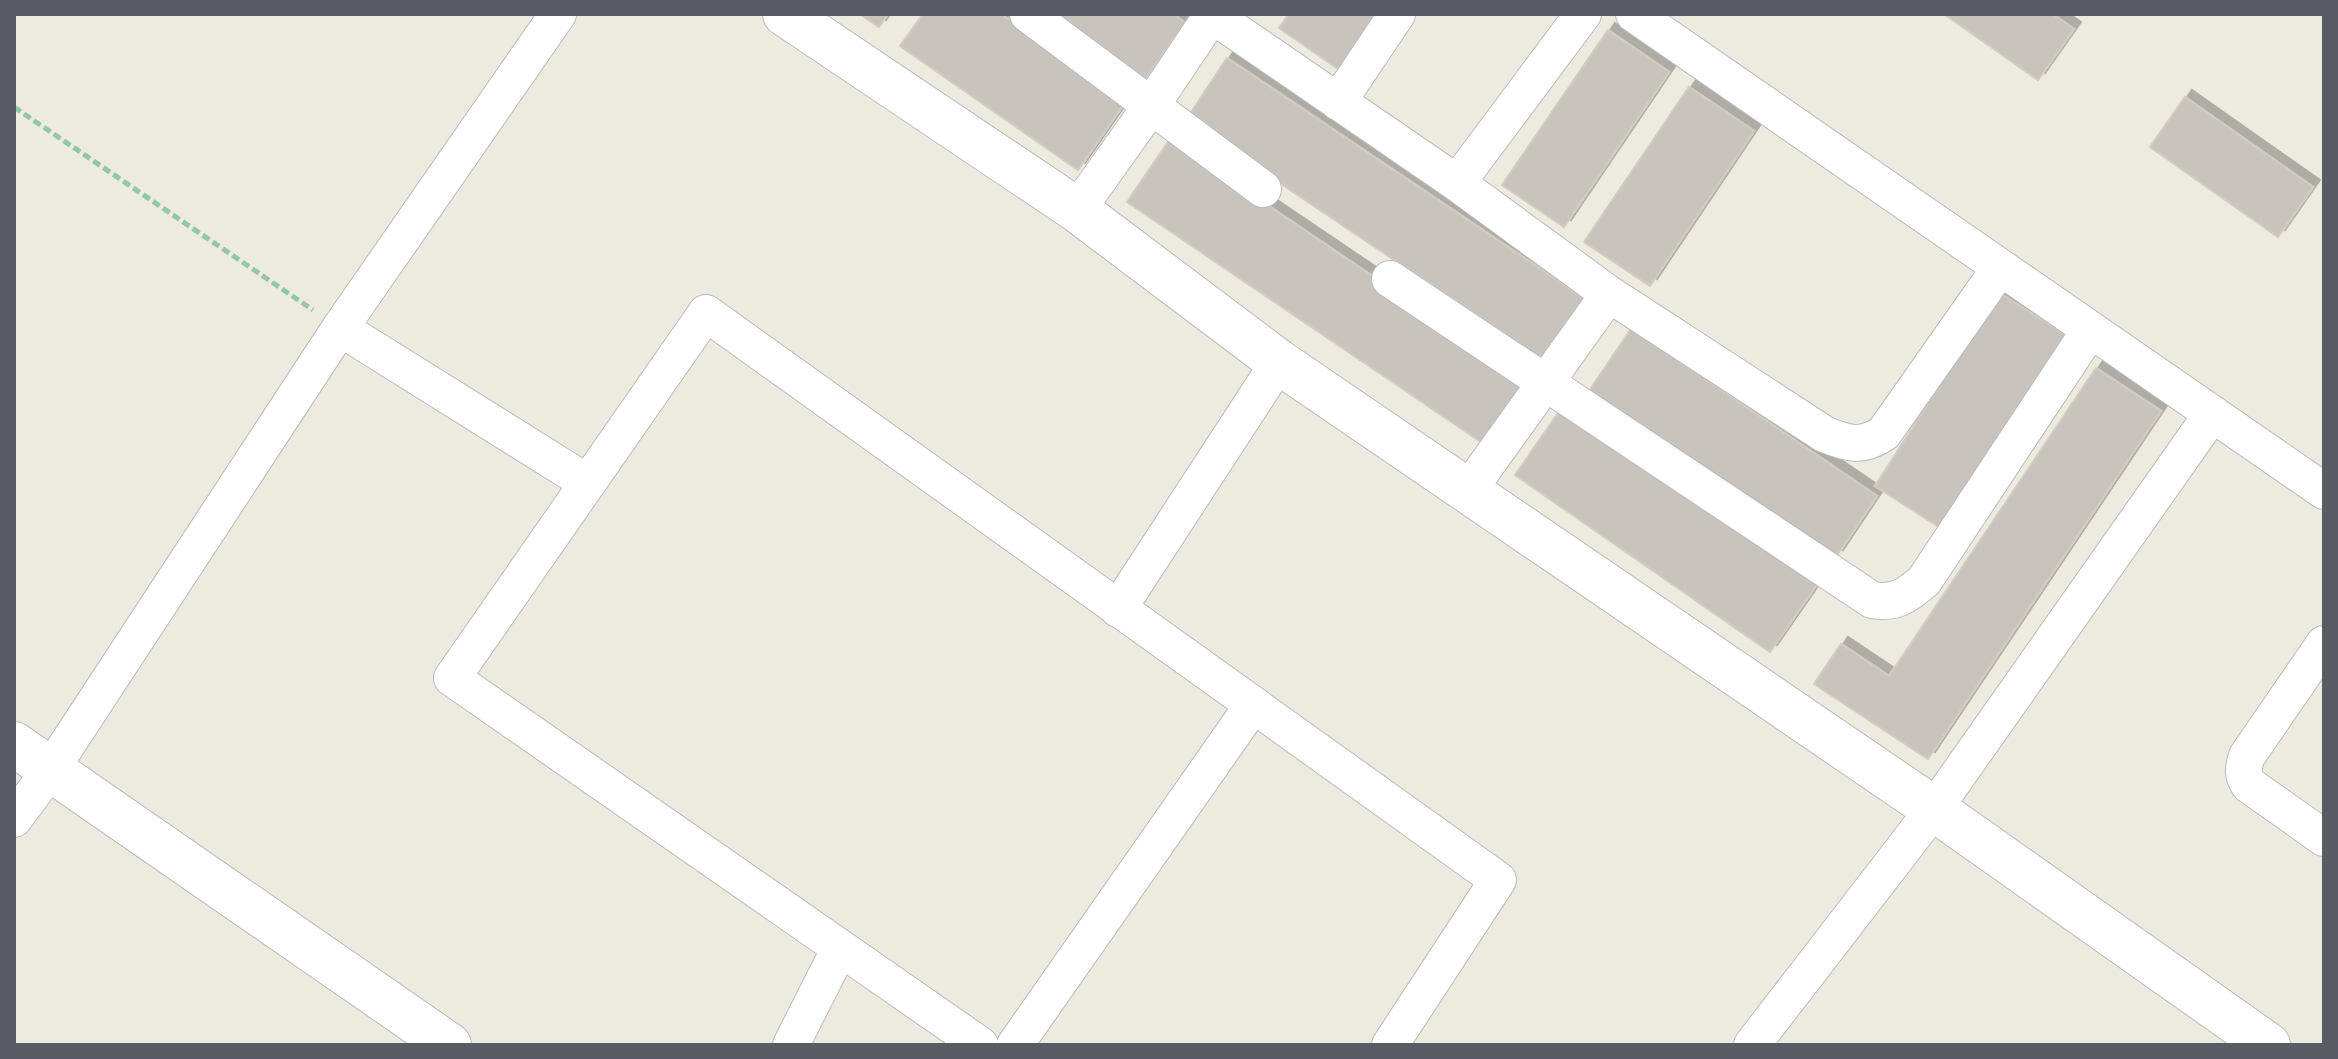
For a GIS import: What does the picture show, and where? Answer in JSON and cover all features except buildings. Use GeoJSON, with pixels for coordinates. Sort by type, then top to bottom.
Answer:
{"type":"FeatureCollection","features":[{"type":"Feature","properties":{"kind":"street"},"geometry":{"type":"LineString","coordinates":[[14,819],[51,769],[340,328],[558,14]]}},
{"type":"Feature","properties":{"kind":"street"},"geometry":{"type":"LineString","coordinates":[[785,14],[1077,210],[1279,362],[1934,809],[2268,1045]]}},
{"type":"Feature","properties":{"kind":"street"},"geometry":{"type":"LineString","coordinates":[[1028,14],[1263,189]]}},
{"type":"Feature","properties":{"kind":"street"},"geometry":{"type":"LineString","coordinates":[[1338,102],[1397,14]]}},
{"type":"Feature","properties":{"kind":"street"},"geometry":{"type":"LineString","coordinates":[[1457,183],[1583,14]]}},
{"type":"Feature","properties":{"kind":"street"},"geometry":{"type":"LineString","coordinates":[[1634,14],[2324,491]]}},
{"type":"Feature","properties":{"kind":"street"},"geometry":{"type":"LineString","coordinates":[[1077,210],[1211,15],[1457,183],[1609,294],[1824,434],[1849,444],[1870,443],[1884,433],[2000,268]]}},
{"type":"Feature","properties":{"kind":"street"},"geometry":{"type":"LineString","coordinates":[[1390,279],[1872,600],[1888,603],[1899,601],[1924,581],[2090,330]]}},
{"type":"Feature","properties":{"kind":"street"},"geometry":{"type":"LineString","coordinates":[[1469,489],[1609,294]]}},
{"type":"Feature","properties":{"kind":"street"},"geometry":{"type":"LineString","coordinates":[[980,1045],[452,678],[706,313],[1498,880],[1390,1045]]}},
{"type":"Feature","properties":{"kind":"street"},"geometry":{"type":"LineString","coordinates":[[340,328],[588,483]]}},
{"type":"Feature","properties":{"kind":"street"},"geometry":{"type":"LineString","coordinates":[[1118,609],[1279,362]]}},
{"type":"Feature","properties":{"kind":"street"},"geometry":{"type":"LineString","coordinates":[[1752,1045],[1934,809],[2212,414]]}},
{"type":"Feature","properties":{"kind":"street"},"geometry":{"type":"LineString","coordinates":[[2324,644],[2247,756],[2243,768],[2243,776],[2249,785],[2324,838]]}},
{"type":"Feature","properties":{"kind":"street"},"geometry":{"type":"LineString","coordinates":[[1015,1045],[1253,705]]}},
{"type":"Feature","properties":{"kind":"street"},"geometry":{"type":"LineString","coordinates":[[14,744],[449,1045]]}},
{"type":"Feature","properties":{"kind":"street"},"geometry":{"type":"LineString","coordinates":[[791,1045],[840,948]]}},
{"type":"Feature","properties":{"kind":"path"},"geometry":{"type":"LineString","coordinates":[[14,107],[340,328]]}}]}
